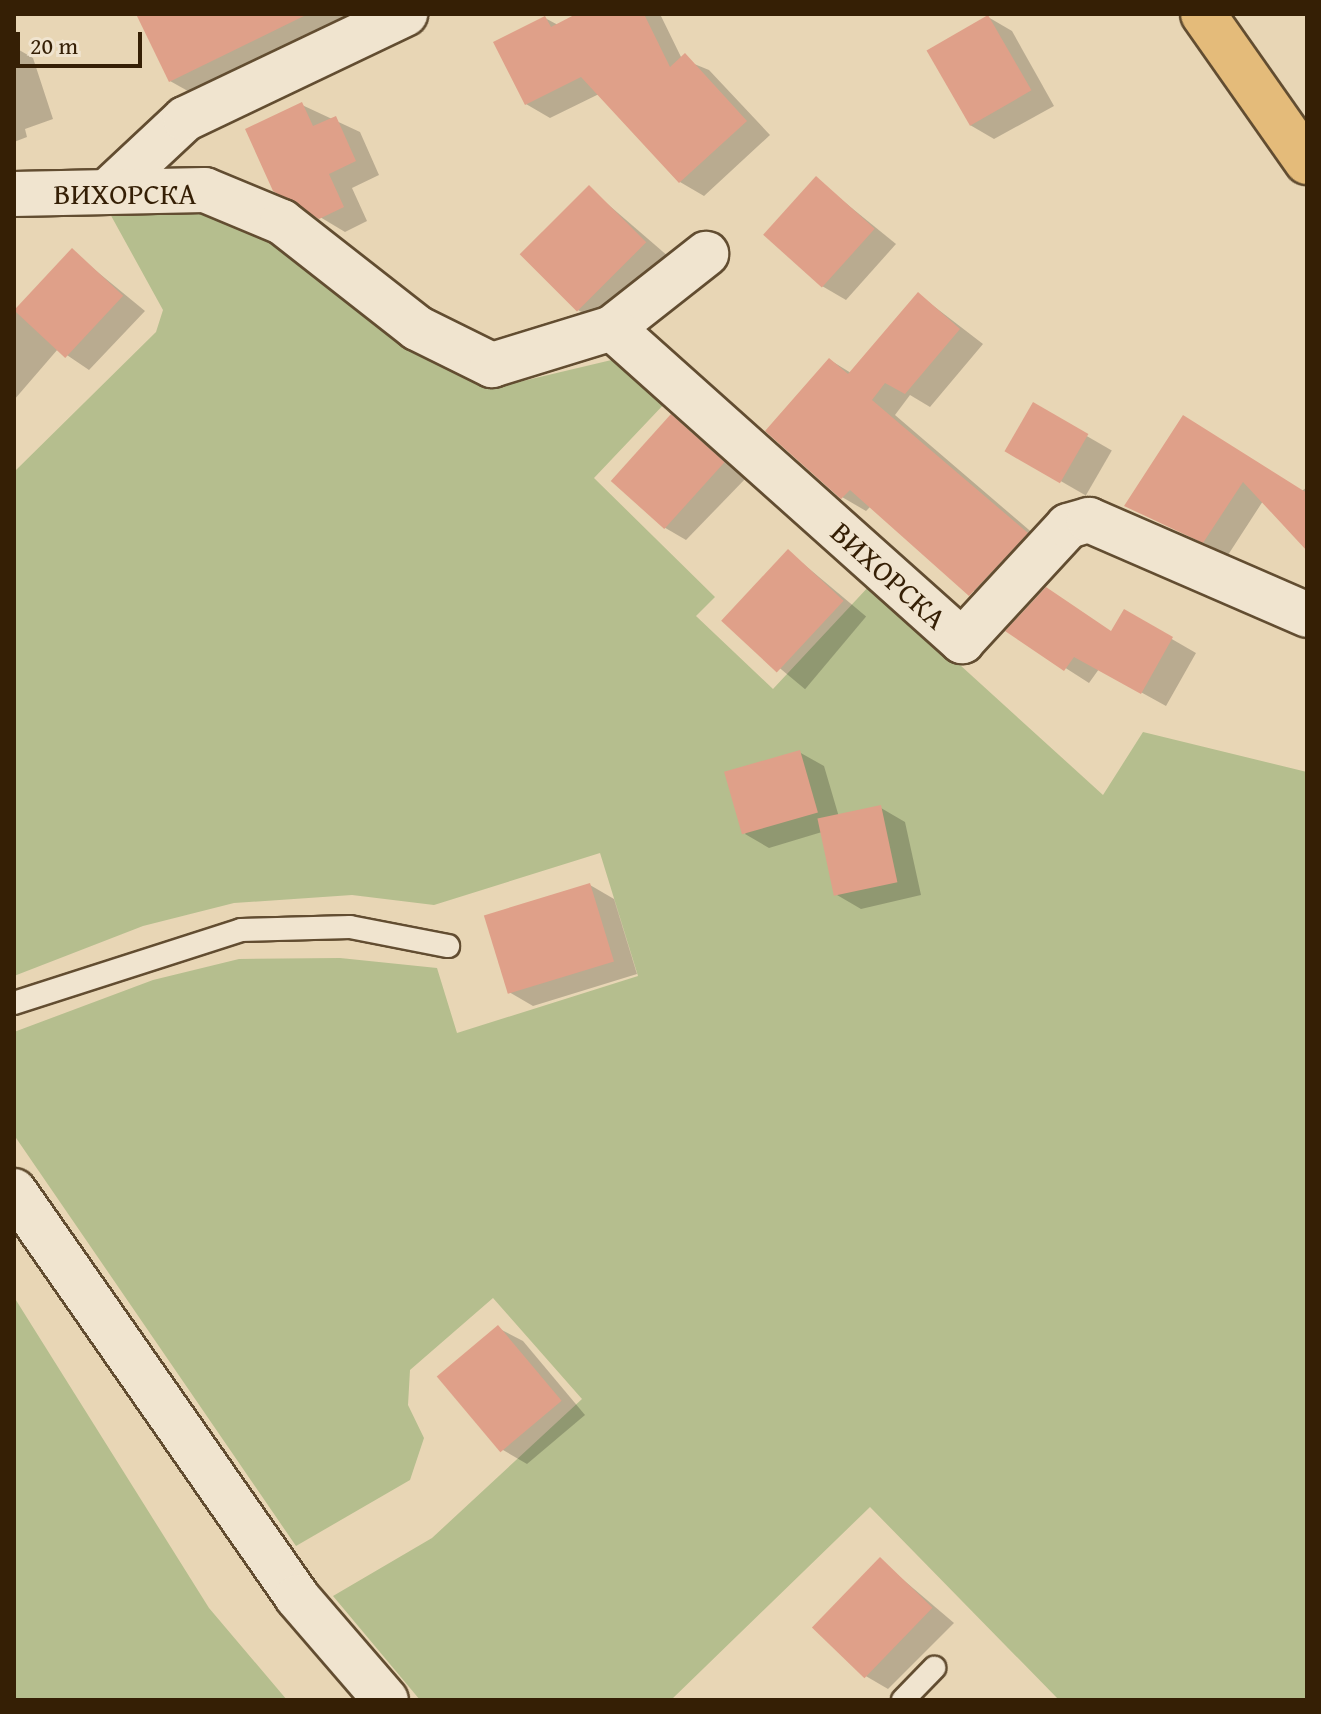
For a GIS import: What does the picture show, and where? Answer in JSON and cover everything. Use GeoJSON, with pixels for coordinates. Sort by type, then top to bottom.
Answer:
{"type":"FeatureCollection","features":[{"type":"Feature","properties":{"kind":"main road"},"geometry":{"type":"LineString","coordinates":[[1203,14],[1307,162]]}},
{"type":"Feature","properties":{"kind":"street"},"geometry":{"type":"LineString","coordinates":[[109,190],[185,119],[405,14]]}},
{"type":"Feature","properties":{"kind":"street","name":"ВИХОРСКА"},"geometry":{"type":"LineString","coordinates":[[14,194],[205,190],[282,222],[417,328],[492,365],[612,328],[706,254]]}},
{"type":"Feature","properties":{"kind":"street","name":"ВИХОРСКА"},"geometry":{"type":"LineString","coordinates":[[612,328],[962,641],[1068,526],[1089,520],[1307,615]]}},
{"type":"Feature","properties":{"kind":"street"},"geometry":{"type":"LineString","coordinates":[[14,1191],[297,1597],[386,1700]]}},
{"type":"Feature","properties":{"kind":"lane"},"geometry":{"type":"LineString","coordinates":[[14,1003],[241,930],[350,927],[448,946]]}},
{"type":"Feature","properties":{"kind":"lane"},"geometry":{"type":"LineString","coordinates":[[903,1700],[934,1668]]}},
{"type":"Feature","properties":{"kind":"green space"},"geometry":{"type":"Polygon","coordinates":[[[109,212],[200,212],[270,242],[405,346],[489,389],[620,358],[667,401],[594,478],[715,597],[696,616],[773,689],[871,584],[1103,795],[1143,732],[1307,772],[1307,1700],[1059,1700],[870,1507],[671,1700],[420,1700],[333,1596],[432,1538],[582,1399],[493,1298],[410,1370],[408,1405],[424,1438],[410,1480],[296,1546],[14,1135],[14,1032],[153,980],[239,959],[340,958],[437,968],[457,1033],[638,976],[600,853],[434,905],[352,895],[234,903],[143,926],[14,976],[14,472],[156,332],[163,310],[109,212]]]}},
{"type":"Feature","properties":{"kind":"green space"},"geometry":{"type":"Polygon","coordinates":[[[14,1297],[209,1608],[287,1700],[14,1700],[14,1297]]]}},
{"type":"Feature","properties":{"kind":"building"},"geometry":{"type":"Polygon","coordinates":[[[136,14],[308,14],[169,82],[136,14]]]}},
{"type":"Feature","properties":{"kind":"building"},"geometry":{"type":"Polygon","coordinates":[[[576,14],[644,14],[670,67],[685,53],[747,121],[679,183],[581,77],[525,105],[493,42],[545,16],[551,27],[576,14]]]}},
{"type":"Feature","properties":{"kind":"building"},"geometry":{"type":"Polygon","coordinates":[[[988,15],[1032,90],[970,126],[927,50],[988,15]]]}},
{"type":"Feature","properties":{"kind":"building"},"geometry":{"type":"Polygon","coordinates":[[[302,102],[313,126],[336,116],[356,161],[329,174],[344,207],[319,219],[273,191],[245,129],[302,102]]]}},
{"type":"Feature","properties":{"kind":"building"},"geometry":{"type":"Polygon","coordinates":[[[816,176],[875,229],[822,288],[763,235],[816,176]]]}},
{"type":"Feature","properties":{"kind":"building"},"geometry":{"type":"Polygon","coordinates":[[[589,185],[646,242],[577,312],[520,254],[589,185]]]}},
{"type":"Feature","properties":{"kind":"building"},"geometry":{"type":"Polygon","coordinates":[[[72,248],[123,296],[65,358],[14,310],[72,248]]]}},
{"type":"Feature","properties":{"kind":"building"},"geometry":{"type":"Polygon","coordinates":[[[918,292],[960,329],[905,394],[885,383],[872,400],[1028,533],[969,596],[850,490],[841,499],[765,431],[829,358],[848,374],[918,292]]]}},
{"type":"Feature","properties":{"kind":"building"},"geometry":{"type":"Polygon","coordinates":[[[1033,402],[1088,434],[1060,483],[1004,451],[1033,402]]]}},
{"type":"Feature","properties":{"kind":"building"},"geometry":{"type":"Polygon","coordinates":[[[671,414],[725,462],[664,529],[611,481],[671,414]]]}},
{"type":"Feature","properties":{"kind":"building"},"geometry":{"type":"Polygon","coordinates":[[[1183,415],[1307,493],[1307,551],[1243,482],[1203,543],[1124,506],[1183,415]]]}},
{"type":"Feature","properties":{"kind":"building"},"geometry":{"type":"Polygon","coordinates":[[[788,549],[844,601],[777,673],[721,621],[788,549]]]}},
{"type":"Feature","properties":{"kind":"building"},"geometry":{"type":"Polygon","coordinates":[[[1046,587],[1111,631],[1124,609],[1173,637],[1141,694],[1074,657],[1064,671],[1005,631],[1046,587]]]}},
{"type":"Feature","properties":{"kind":"building"},"geometry":{"type":"Polygon","coordinates":[[[800,750],[818,812],[742,834],[724,772],[800,750]]]}},
{"type":"Feature","properties":{"kind":"building"},"geometry":{"type":"Polygon","coordinates":[[[881,805],[897,882],[834,896],[817,819],[881,805]]]}},
{"type":"Feature","properties":{"kind":"building"},"geometry":{"type":"Polygon","coordinates":[[[590,883],[614,961],[508,994],[484,915],[590,883]]]}},
{"type":"Feature","properties":{"kind":"building"},"geometry":{"type":"Polygon","coordinates":[[[498,1325],[562,1401],[500,1452],[437,1376],[498,1325]]]}},
{"type":"Feature","properties":{"kind":"building"},"geometry":{"type":"Polygon","coordinates":[[[880,1557],[933,1608],[864,1678],[812,1627],[880,1557]]]}}]}
